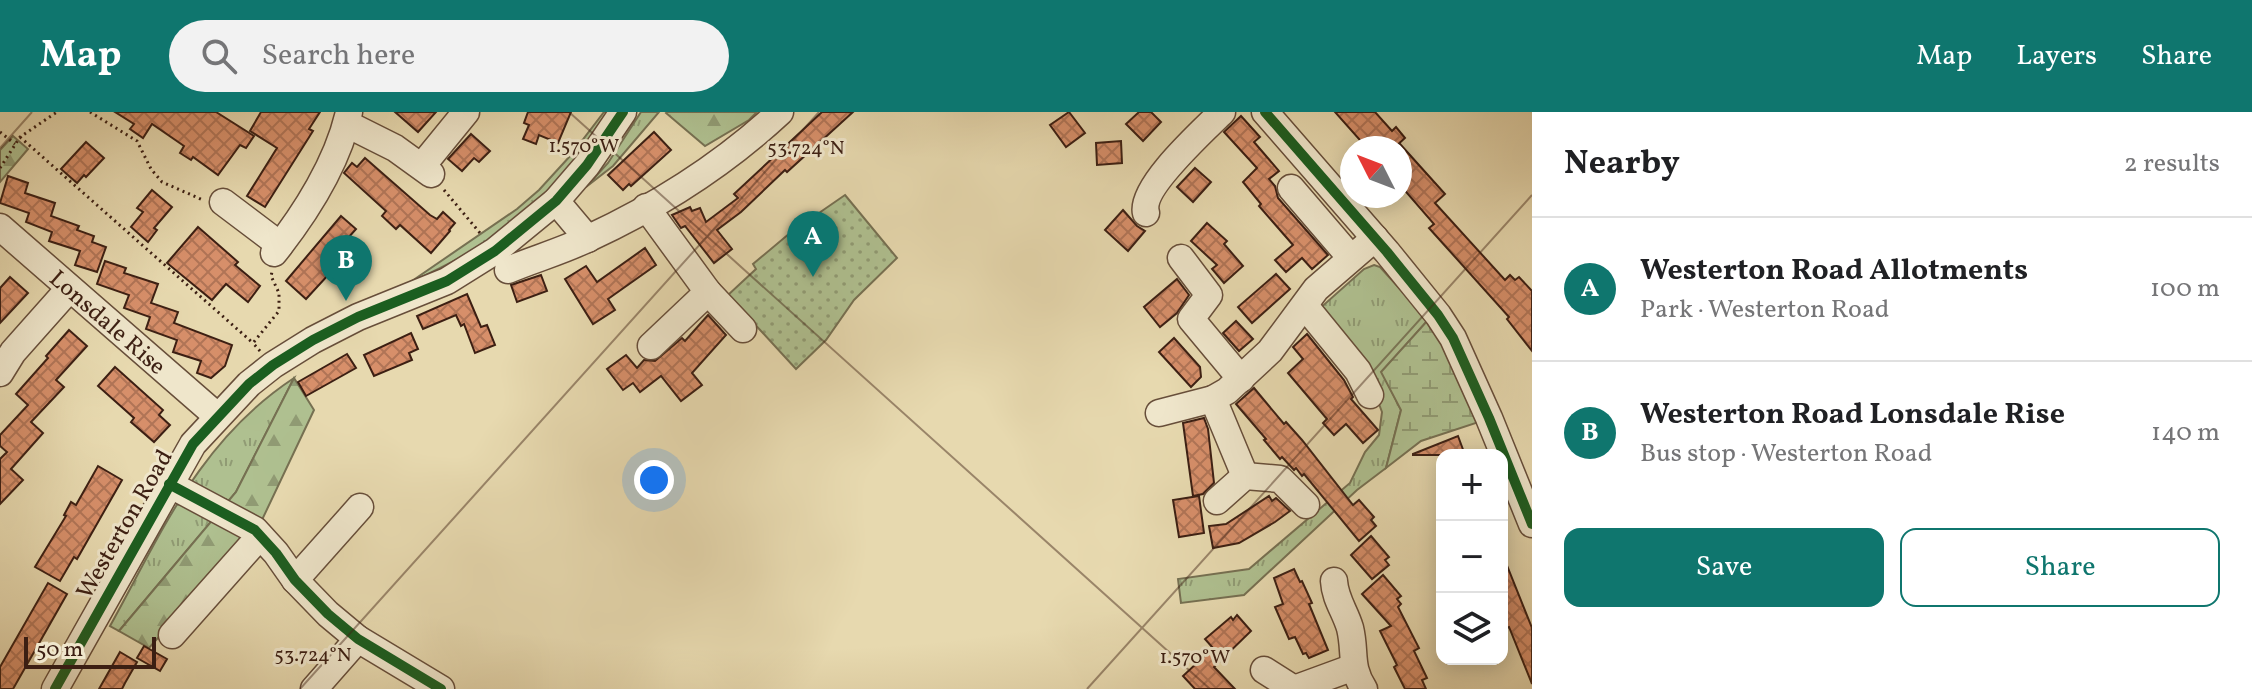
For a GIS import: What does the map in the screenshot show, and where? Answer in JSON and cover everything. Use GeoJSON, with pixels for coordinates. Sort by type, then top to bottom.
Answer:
{"type":"FeatureCollection","features":[{"type":"Feature","properties":{"kind":"street"},"geometry":{"type":"LineString","coordinates":[[223,202],[277,249],[306,209],[327,170],[348,118],[427,170],[466,112]]}},
{"type":"Feature","properties":{"kind":"street","name":"Westerton Road"},"geometry":{"type":"LineString","coordinates":[[501,260],[587,165],[623,112]]}},
{"type":"Feature","properties":{"kind":"street","name":"Westerton Road"},"geometry":{"type":"LineString","coordinates":[[55,689],[193,444],[249,384],[313,340],[358,317],[501,260],[588,239],[701,176],[751,139],[780,112]]}},
{"type":"Feature","properties":{"kind":"street"},"geometry":{"type":"LineString","coordinates":[[1146,213],[1144,206],[1148,193],[1182,152],[1222,112]]}},
{"type":"Feature","properties":{"kind":"street"},"geometry":{"type":"LineString","coordinates":[[1265,112],[1420,292],[1453,338],[1532,524]]}},
{"type":"Feature","properties":{"kind":"street"},"geometry":{"type":"LineString","coordinates":[[1291,188],[1351,258]]}},
{"type":"Feature","properties":{"kind":"street"},"geometry":{"type":"LineString","coordinates":[[556,201],[588,239]]}},
{"type":"Feature","properties":{"kind":"street"},"geometry":{"type":"LineString","coordinates":[[646,207],[708,292],[743,329]]}},
{"type":"Feature","properties":{"kind":"street","name":"Lonsdale Rise"},"geometry":{"type":"LineString","coordinates":[[0,227],[217,416]]}},
{"type":"Feature","properties":{"kind":"street"},"geometry":{"type":"LineString","coordinates":[[1159,413],[1213,399],[1241,379],[1270,351],[1316,289],[1375,238]]}},
{"type":"Feature","properties":{"kind":"street"},"geometry":{"type":"LineString","coordinates":[[1181,258],[1209,295],[1191,319],[1241,379]]}},
{"type":"Feature","properties":{"kind":"street"},"geometry":{"type":"LineString","coordinates":[[0,373],[13,352],[69,289]]}},
{"type":"Feature","properties":{"kind":"street"},"geometry":{"type":"LineString","coordinates":[[651,346],[708,292]]}},
{"type":"Feature","properties":{"kind":"street"},"geometry":{"type":"LineString","coordinates":[[1305,306],[1358,371],[1370,395]]}},
{"type":"Feature","properties":{"kind":"street"},"geometry":{"type":"LineString","coordinates":[[1213,399],[1245,476]]}},
{"type":"Feature","properties":{"kind":"street"},"geometry":{"type":"LineString","coordinates":[[1217,501],[1245,476],[1280,479],[1306,505]]}},
{"type":"Feature","properties":{"kind":"street"},"geometry":{"type":"LineString","coordinates":[[169,484],[236,518],[260,536],[295,580],[328,614],[358,639],[441,689]]}},
{"type":"Feature","properties":{"kind":"street"},"geometry":{"type":"LineString","coordinates":[[295,580],[360,507]]}},
{"type":"Feature","properties":{"kind":"street"},"geometry":{"type":"LineString","coordinates":[[172,635],[260,536]]}},
{"type":"Feature","properties":{"kind":"street"},"geometry":{"type":"LineString","coordinates":[[1264,670],[1294,689],[1359,678],[1349,624],[1335,594],[1334,581]]}},
{"type":"Feature","properties":{"kind":"street"},"geometry":{"type":"LineString","coordinates":[[314,689],[358,639]]}},
{"type":"Feature","properties":{"kind":"path"},"geometry":{"type":"LineString","coordinates":[[0,168],[20,137],[57,112]]}},
{"type":"Feature","properties":{"kind":"path"},"geometry":{"type":"LineString","coordinates":[[90,112],[137,141],[151,169],[162,182],[218,207],[223,202]]}},
{"type":"Feature","properties":{"kind":"path"},"geometry":{"type":"LineString","coordinates":[[0,132],[15,144]]}},
{"type":"Feature","properties":{"kind":"path"},"geometry":{"type":"LineString","coordinates":[[20,137],[253,343],[273,365]]}},
{"type":"Feature","properties":{"kind":"path"},"geometry":{"type":"LineString","coordinates":[[427,170],[501,260]]}},
{"type":"Feature","properties":{"kind":"path"},"geometry":{"type":"LineString","coordinates":[[253,343],[279,311],[279,293],[271,276],[277,249]]}},
{"type":"Feature","properties":{"kind":"green space"},"geometry":{"type":"Polygon","coordinates":[[[604,112],[610,112],[569,167],[521,217],[467,254],[409,283],[517,209],[539,190],[604,112]]]}},
{"type":"Feature","properties":{"kind":"green space"},"geometry":{"type":"Polygon","coordinates":[[[641,112],[659,112],[613,166],[586,187],[608,163],[641,112]]]}},
{"type":"Feature","properties":{"kind":"green space"},"geometry":{"type":"Polygon","coordinates":[[[667,112],[757,112],[705,146],[667,112]]]}},
{"type":"Feature","properties":{"kind":"green space"},"geometry":{"type":"Polygon","coordinates":[[[13,136],[28,149],[0,182],[0,150],[13,136]]]}},
{"type":"Feature","properties":{"kind":"green space"},"geometry":{"type":"Polygon","coordinates":[[[845,195],[897,258],[854,300],[826,340],[796,369],[728,295],[756,269],[753,264],[790,233],[845,195]]]}},
{"type":"Feature","properties":{"kind":"green space"},"geometry":{"type":"Polygon","coordinates":[[[1374,265],[1380,267],[1428,320],[1382,372],[1401,410],[1386,468],[1357,490],[1244,595],[1181,603],[1178,579],[1249,569],[1350,483],[1365,452],[1379,435],[1382,412],[1367,372],[1318,310],[1364,269],[1374,265]]]}},
{"type":"Feature","properties":{"kind":"green space"},"geometry":{"type":"Polygon","coordinates":[[[1428,320],[1445,342],[1482,421],[1421,441],[1386,468],[1401,410],[1381,372],[1428,320]]]}},
{"type":"Feature","properties":{"kind":"green space"},"geometry":{"type":"Polygon","coordinates":[[[294,378],[236,492],[119,631],[110,626],[167,522],[208,458],[233,429],[294,378]]]}},
{"type":"Feature","properties":{"kind":"green space"},"geometry":{"type":"Polygon","coordinates":[[[294,378],[314,410],[261,522],[149,648],[119,631],[236,492],[294,378]]]}},
{"type":"Feature","properties":{"kind":"building"},"geometry":{"type":"Polygon","coordinates":[[[115,112],[216,112],[254,136],[246,148],[240,145],[218,175],[193,157],[191,160],[180,153],[184,146],[152,124],[143,138],[130,129],[134,124],[115,112]]]}},
{"type":"Feature","properties":{"kind":"building"},"geometry":{"type":"Polygon","coordinates":[[[261,112],[320,112],[309,129],[313,131],[265,207],[247,196],[277,148],[250,131],[261,112]]]}},
{"type":"Feature","properties":{"kind":"building"},"geometry":{"type":"Polygon","coordinates":[[[395,112],[436,112],[418,132],[395,112]]]}},
{"type":"Feature","properties":{"kind":"building"},"geometry":{"type":"Polygon","coordinates":[[[528,112],[571,112],[558,143],[539,135],[536,144],[523,139],[529,125],[524,123],[528,112]]]}},
{"type":"Feature","properties":{"kind":"building"},"geometry":{"type":"Polygon","coordinates":[[[822,112],[853,112],[717,230],[732,249],[714,263],[685,226],[681,228],[672,215],[690,207],[692,211],[700,208],[706,222],[738,198],[734,194],[822,112]]]}},
{"type":"Feature","properties":{"kind":"building"},"geometry":{"type":"Polygon","coordinates":[[[1069,112],[1085,133],[1066,147],[1050,125],[1069,112]]]}},
{"type":"Feature","properties":{"kind":"building"},"geometry":{"type":"Polygon","coordinates":[[[1139,112],[1151,112],[1161,122],[1143,141],[1126,124],[1139,112]]]}},
{"type":"Feature","properties":{"kind":"building"},"geometry":{"type":"Polygon","coordinates":[[[1335,112],[1375,112],[1392,131],[1396,127],[1403,136],[1356,136],[1335,112]]]}},
{"type":"Feature","properties":{"kind":"building"},"geometry":{"type":"Polygon","coordinates":[[[1241,116],[1260,137],[1254,142],[1279,171],[1269,179],[1275,186],[1278,198],[1328,255],[1312,269],[1302,258],[1286,272],[1275,260],[1293,245],[1243,182],[1257,168],[1224,132],[1241,116]]]}},
{"type":"Feature","properties":{"kind":"building"},"geometry":{"type":"Polygon","coordinates":[[[654,132],[671,150],[623,190],[608,175],[654,132]]]}},
{"type":"Feature","properties":{"kind":"building"},"geometry":{"type":"Polygon","coordinates":[[[471,134],[490,151],[479,162],[474,158],[462,171],[448,159],[471,134]]]}},
{"type":"Feature","properties":{"kind":"building"},"geometry":{"type":"Polygon","coordinates":[[[1121,141],[1122,163],[1097,165],[1096,143],[1121,141]]]}},
{"type":"Feature","properties":{"kind":"building"},"geometry":{"type":"Polygon","coordinates":[[[86,142],[104,158],[77,183],[61,169],[86,142]]]}},
{"type":"Feature","properties":{"kind":"building"},"geometry":{"type":"Polygon","coordinates":[[[1412,157],[1445,194],[1435,203],[1505,280],[1510,275],[1515,280],[1519,277],[1532,291],[1532,351],[1507,319],[1509,317],[1429,228],[1434,224],[1412,199],[1412,157]]]}},
{"type":"Feature","properties":{"kind":"building"},"geometry":{"type":"Polygon","coordinates":[[[365,158],[430,215],[437,219],[443,212],[455,223],[431,253],[400,225],[396,229],[382,216],[386,211],[344,173],[352,163],[357,167],[365,158]]]}},
{"type":"Feature","properties":{"kind":"building"},"geometry":{"type":"Polygon","coordinates":[[[1195,168],[1211,182],[1193,202],[1177,187],[1195,168]]]}},
{"type":"Feature","properties":{"kind":"building"},"geometry":{"type":"Polygon","coordinates":[[[8,176],[28,183],[25,193],[55,203],[51,216],[79,226],[77,230],[94,236],[92,242],[106,247],[97,272],[75,265],[80,251],[49,241],[52,232],[26,222],[29,213],[0,203],[8,176]]]}},
{"type":"Feature","properties":{"kind":"building"},"geometry":{"type":"Polygon","coordinates":[[[152,190],[172,207],[154,228],[157,230],[148,242],[131,227],[143,212],[137,208],[152,190]]]}},
{"type":"Feature","properties":{"kind":"building"},"geometry":{"type":"Polygon","coordinates":[[[1123,210],[1145,231],[1128,251],[1105,230],[1123,210]]]}},
{"type":"Feature","properties":{"kind":"building"},"geometry":{"type":"Polygon","coordinates":[[[341,216],[356,229],[339,248],[343,251],[338,257],[342,260],[306,299],[286,281],[341,216]]]}},
{"type":"Feature","properties":{"kind":"building"},"geometry":{"type":"Polygon","coordinates":[[[1207,223],[1227,241],[1224,244],[1243,266],[1224,283],[1212,269],[1217,265],[1191,241],[1207,223]]]}},
{"type":"Feature","properties":{"kind":"building"},"geometry":{"type":"Polygon","coordinates":[[[198,227],[260,286],[248,302],[226,284],[212,300],[167,263],[198,227]]]}},
{"type":"Feature","properties":{"kind":"building"},"geometry":{"type":"Polygon","coordinates":[[[645,248],[656,265],[608,299],[615,310],[593,324],[565,279],[586,266],[597,282],[645,248]]]}},
{"type":"Feature","properties":{"kind":"building"},"geometry":{"type":"Polygon","coordinates":[[[105,261],[126,268],[124,273],[158,284],[151,303],[178,312],[174,323],[232,345],[225,366],[211,378],[197,373],[201,361],[173,352],[177,340],[146,329],[150,317],[124,308],[129,295],[97,284],[105,261]]]}},
{"type":"Feature","properties":{"kind":"building"},"geometry":{"type":"Polygon","coordinates":[[[1276,274],[1290,289],[1252,323],[1238,307],[1276,274]]]}},
{"type":"Feature","properties":{"kind":"building"},"geometry":{"type":"Polygon","coordinates":[[[541,275],[547,291],[517,302],[511,285],[541,275]]]}},
{"type":"Feature","properties":{"kind":"building"},"geometry":{"type":"Polygon","coordinates":[[[10,277],[28,293],[0,323],[0,288],[10,277]]]}},
{"type":"Feature","properties":{"kind":"building"},"geometry":{"type":"Polygon","coordinates":[[[1177,279],[1189,295],[1177,313],[1160,327],[1144,307],[1177,279]]]}},
{"type":"Feature","properties":{"kind":"building"},"geometry":{"type":"Polygon","coordinates":[[[467,294],[481,327],[487,325],[495,345],[475,353],[464,324],[461,326],[456,315],[423,329],[417,316],[467,294]]]}},
{"type":"Feature","properties":{"kind":"building"},"geometry":{"type":"Polygon","coordinates":[[[708,315],[726,335],[692,373],[702,385],[681,401],[661,376],[640,392],[633,383],[623,390],[607,369],[626,355],[637,368],[644,360],[655,361],[682,338],[685,341],[708,315]]]}},
{"type":"Feature","properties":{"kind":"building"},"geometry":{"type":"Polygon","coordinates":[[[1236,321],[1253,339],[1239,351],[1223,333],[1236,321]]]}},
{"type":"Feature","properties":{"kind":"building"},"geometry":{"type":"Polygon","coordinates":[[[69,330],[87,346],[56,380],[64,387],[31,422],[43,433],[11,469],[23,480],[0,504],[0,459],[7,452],[0,446],[0,435],[28,405],[16,394],[69,330]]]}},
{"type":"Feature","properties":{"kind":"building"},"geometry":{"type":"Polygon","coordinates":[[[411,333],[418,349],[409,353],[412,360],[374,376],[364,355],[411,333]]]}},
{"type":"Feature","properties":{"kind":"building"},"geometry":{"type":"Polygon","coordinates":[[[1307,334],[1344,380],[1353,397],[1351,399],[1378,430],[1363,443],[1346,424],[1334,435],[1323,423],[1327,419],[1288,373],[1303,359],[1293,347],[1307,334]]]}},
{"type":"Feature","properties":{"kind":"building"},"geometry":{"type":"Polygon","coordinates":[[[1174,338],[1200,367],[1201,377],[1191,387],[1159,352],[1174,338]]]}},
{"type":"Feature","properties":{"kind":"building"},"geometry":{"type":"Polygon","coordinates":[[[347,354],[356,368],[306,396],[298,382],[347,354]]]}},
{"type":"Feature","properties":{"kind":"building"},"geometry":{"type":"Polygon","coordinates":[[[115,367],[163,410],[159,415],[170,425],[154,442],[131,422],[134,418],[98,386],[115,367]]]}},
{"type":"Feature","properties":{"kind":"building"},"geometry":{"type":"Polygon","coordinates":[[[1254,388],[1302,440],[1353,505],[1359,500],[1374,517],[1371,520],[1376,526],[1359,541],[1304,474],[1302,476],[1296,468],[1294,470],[1282,457],[1280,459],[1236,404],[1254,388]]]}},
{"type":"Feature","properties":{"kind":"building"},"geometry":{"type":"Polygon","coordinates":[[[1204,418],[1214,483],[1203,494],[1193,496],[1183,423],[1204,418]]]}},
{"type":"Feature","properties":{"kind":"building"},"geometry":{"type":"Polygon","coordinates":[[[1458,436],[1463,449],[1436,449],[1436,455],[1413,454],[1458,436]]]}},
{"type":"Feature","properties":{"kind":"building"},"geometry":{"type":"Polygon","coordinates":[[[98,466],[122,480],[77,559],[74,557],[60,581],[35,567],[66,516],[71,502],[76,505],[98,466]]]}},
{"type":"Feature","properties":{"kind":"building"},"geometry":{"type":"Polygon","coordinates":[[[1199,496],[1204,533],[1179,537],[1173,500],[1199,496]]]}},
{"type":"Feature","properties":{"kind":"building"},"geometry":{"type":"Polygon","coordinates":[[[1269,496],[1272,501],[1276,498],[1290,511],[1239,543],[1213,548],[1209,526],[1226,524],[1269,496]]]}},
{"type":"Feature","properties":{"kind":"building"},"geometry":{"type":"Polygon","coordinates":[[[1371,536],[1389,557],[1385,560],[1389,565],[1372,579],[1351,555],[1371,536]]]}},
{"type":"Feature","properties":{"kind":"building"},"geometry":{"type":"Polygon","coordinates":[[[1508,568],[1532,628],[1532,684],[1509,627],[1508,568]]]}},
{"type":"Feature","properties":{"kind":"building"},"geometry":{"type":"Polygon","coordinates":[[[1294,569],[1312,603],[1309,604],[1328,650],[1309,658],[1306,653],[1303,654],[1295,637],[1289,639],[1275,607],[1283,604],[1274,578],[1294,569]]]}},
{"type":"Feature","properties":{"kind":"building"},"geometry":{"type":"Polygon","coordinates":[[[1383,575],[1401,596],[1397,599],[1401,604],[1398,607],[1419,648],[1414,651],[1427,678],[1422,680],[1426,689],[1405,689],[1380,631],[1391,626],[1362,594],[1383,575]]]}},
{"type":"Feature","properties":{"kind":"building"},"geometry":{"type":"Polygon","coordinates":[[[48,583],[67,594],[13,689],[0,689],[0,667],[48,583]]]}},
{"type":"Feature","properties":{"kind":"building"},"geometry":{"type":"Polygon","coordinates":[[[1237,615],[1251,631],[1214,667],[1235,689],[1195,689],[1183,676],[1213,648],[1205,639],[1237,615]]]}},
{"type":"Feature","properties":{"kind":"building"},"geometry":{"type":"Polygon","coordinates":[[[144,646],[167,659],[160,671],[137,658],[144,646]]]}},
{"type":"Feature","properties":{"kind":"building"},"geometry":{"type":"Polygon","coordinates":[[[120,652],[137,662],[122,689],[99,689],[120,652]]]}},
{"type":"Feature","properties":{"kind":"cycle path"},"geometry":{"type":"LineString","coordinates":[[55,689],[193,444],[249,384],[313,340],[358,317],[447,281],[495,251],[556,201],[587,165],[623,112]]}},
{"type":"Feature","properties":{"kind":"cycle path"},"geometry":{"type":"LineString","coordinates":[[1265,112],[1387,252],[1453,338],[1532,524]]}},
{"type":"Feature","properties":{"kind":"cycle path"},"geometry":{"type":"LineString","coordinates":[[169,484],[255,530],[295,580],[328,614],[358,639],[441,689]]}},
{"type":"Feature","properties":{"kind":"place","name":"Westerton Road Allotments"},"geometry":{"type":"Point","coordinates":[813,277]}},
{"type":"Feature","properties":{"kind":"place","name":"Westerton Road Lonsdale Rise"},"geometry":{"type":"Point","coordinates":[346,301]}}]}
